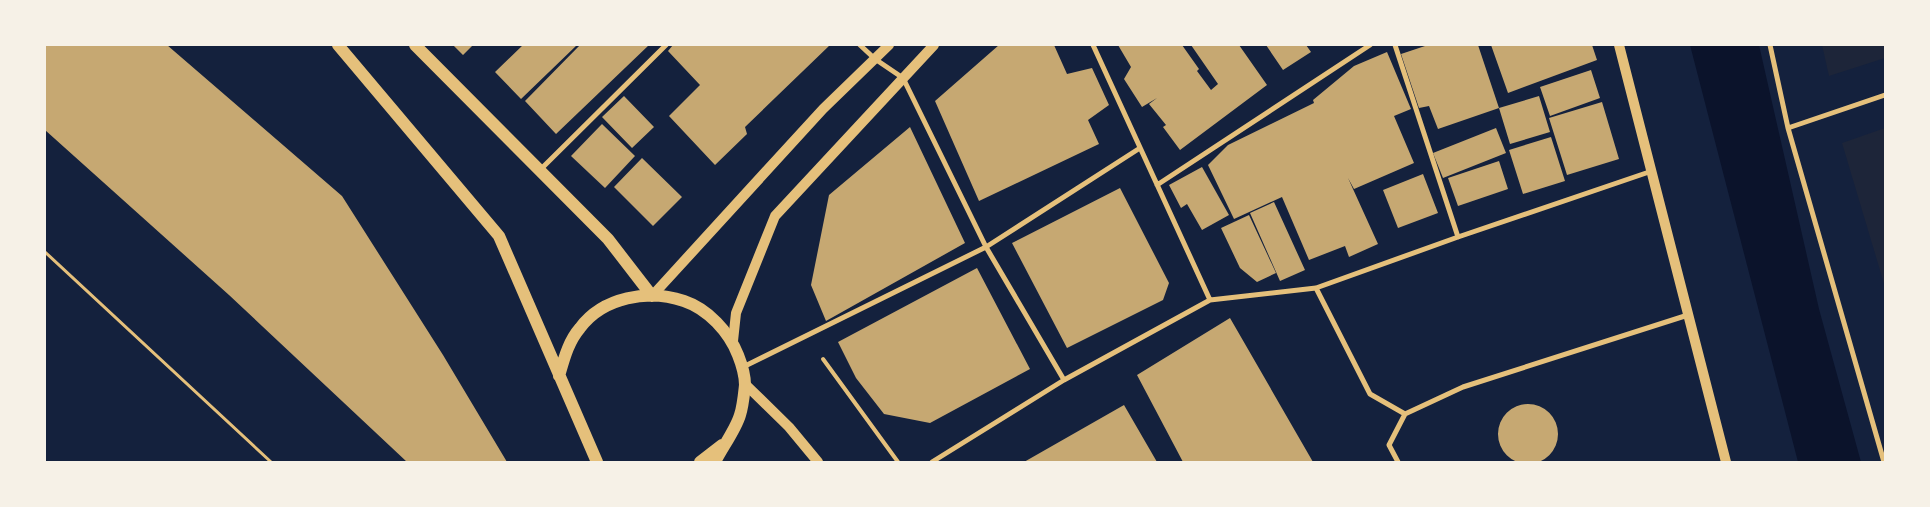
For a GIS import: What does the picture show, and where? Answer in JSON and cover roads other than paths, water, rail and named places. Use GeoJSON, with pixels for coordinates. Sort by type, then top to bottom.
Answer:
{"type":"FeatureCollection","features":[{"type":"Feature","properties":{"kind":"main road"},"geometry":{"type":"LineString","coordinates":[[338,45],[499,236],[597,462]]}},
{"type":"Feature","properties":{"kind":"main road"},"geometry":{"type":"LineString","coordinates":[[415,45],[608,239],[652,296]]}},
{"type":"Feature","properties":{"kind":"main road"},"geometry":{"type":"LineString","coordinates":[[652,296],[823,109],[889,45]]}},
{"type":"Feature","properties":{"kind":"main road"},"geometry":{"type":"LineString","coordinates":[[733,342],[736,313],[775,216],[934,45]]}},
{"type":"Feature","properties":{"kind":"main road"},"geometry":{"type":"LineString","coordinates":[[1619,45],[1726,462]]}},
{"type":"Feature","properties":{"kind":"main road"},"geometry":{"type":"LineString","coordinates":[[559,376],[566,350],[580,327],[600,309],[625,297],[652,296],[684,301],[712,317],[733,342],[743,368],[745,384],[740,416],[715,462]]}},
{"type":"Feature","properties":{"kind":"main road"},"geometry":{"type":"LineString","coordinates":[[745,384],[789,427],[818,462]]}},
{"type":"Feature","properties":{"kind":"main road"},"geometry":{"type":"LineString","coordinates":[[700,462],[724,444]]}},
{"type":"Feature","properties":{"kind":"street"},"geometry":{"type":"LineString","coordinates":[[540,170],[666,45]]}},
{"type":"Feature","properties":{"kind":"street"},"geometry":{"type":"LineString","coordinates":[[860,45],[875,59],[902,78],[986,247],[1064,380]]}},
{"type":"Feature","properties":{"kind":"street"},"geometry":{"type":"LineString","coordinates":[[1093,45],[1210,300]]}},
{"type":"Feature","properties":{"kind":"street"},"geometry":{"type":"LineString","coordinates":[[1157,185],[1370,45]]}},
{"type":"Feature","properties":{"kind":"street"},"geometry":{"type":"LineString","coordinates":[[1395,45],[1458,237]]}},
{"type":"Feature","properties":{"kind":"street"},"geometry":{"type":"LineString","coordinates":[[1770,45],[1788,128],[1884,462]]}},
{"type":"Feature","properties":{"kind":"street"},"geometry":{"type":"LineString","coordinates":[[1788,128],[1885,95]]}},
{"type":"Feature","properties":{"kind":"street"},"geometry":{"type":"LineString","coordinates":[[743,368],[986,247],[1140,148]]}},
{"type":"Feature","properties":{"kind":"street"},"geometry":{"type":"LineString","coordinates":[[932,462],[1064,380],[1210,300],[1316,288],[1652,171]]}},
{"type":"Feature","properties":{"kind":"street"},"geometry":{"type":"LineString","coordinates":[[1316,288],[1370,394],[1405,414]]}},
{"type":"Feature","properties":{"kind":"street"},"geometry":{"type":"LineString","coordinates":[[1398,462],[1389,445],[1405,414],[1463,387],[1688,315]]}},
{"type":"Feature","properties":{"kind":"lane"},"geometry":{"type":"LineString","coordinates":[[823,359],[898,462]]}}]}
